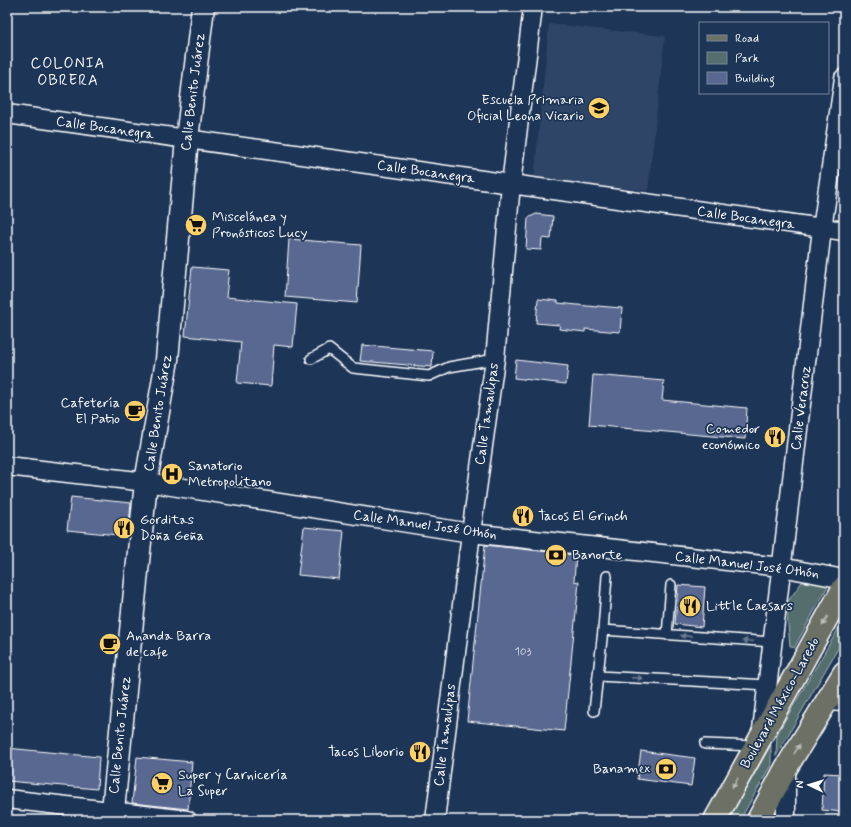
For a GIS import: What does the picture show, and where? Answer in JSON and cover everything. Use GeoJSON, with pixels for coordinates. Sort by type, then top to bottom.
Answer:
{"type":"FeatureCollection","features":[{"type":"Feature","properties":{"kind":"main road","name":"Boulevard México-Laredo"},"geometry":{"type":"LineString","coordinates":[[715,820],[844,587]]}},
{"type":"Feature","properties":{"kind":"main road"},"geometry":{"type":"LineString","coordinates":[[758,820],[786,768],[836,702],[844,673]]}},
{"type":"Feature","properties":{"kind":"street","name":"Calle Benito Juárez"},"geometry":{"type":"LineString","coordinates":[[112,815],[146,482],[167,360],[187,139],[203,7]]}},
{"type":"Feature","properties":{"kind":"street","name":"Calle Tamaulipas"},"geometry":{"type":"LineString","coordinates":[[435,820],[470,533],[495,359],[511,184],[532,7]]}},
{"type":"Feature","properties":{"kind":"street","name":"Calle Veracruz"},"geometry":{"type":"LineString","coordinates":[[758,742],[768,685],[822,229],[844,78]]}},
{"type":"Feature","properties":{"kind":"street","name":"Calle Bocanegra"},"geometry":{"type":"LineString","coordinates":[[7,114],[844,232]]}},
{"type":"Feature","properties":{"kind":"street","name":"Calle Manuel José Othón"},"geometry":{"type":"LineString","coordinates":[[7,466],[146,482],[470,533],[781,567],[844,578]]}},
{"type":"Feature","properties":{"kind":"street"},"geometry":{"type":"LineString","coordinates":[[786,768],[786,820]]}},
{"type":"Feature","properties":{"kind":"street"},"geometry":{"type":"LineString","coordinates":[[7,799],[112,815],[187,820]]}},
{"type":"Feature","properties":{"kind":"lane"},"geometry":{"type":"LineString","coordinates":[[311,359],[329,349],[354,368],[429,376],[449,367],[495,359]]}},
{"type":"Feature","properties":{"kind":"lane"},"geometry":{"type":"LineString","coordinates":[[594,711],[607,576]]}},
{"type":"Feature","properties":{"kind":"lane"},"geometry":{"type":"LineString","coordinates":[[667,635],[670,585]]}},
{"type":"Feature","properties":{"kind":"lane"},"geometry":{"type":"LineString","coordinates":[[603,630],[772,642]]}},
{"type":"Feature","properties":{"kind":"lane"},"geometry":{"type":"LineString","coordinates":[[598,676],[768,685]]}},
{"type":"Feature","properties":{"kind":"lane"},"geometry":{"type":"LineString","coordinates":[[706,744],[758,742]]}},
{"type":"Feature","properties":{"kind":"shaded area","name":"Escuela Primaria Oficial Leona Vicario"},"geometry":{"type":"Polygon","coordinates":[[[549,24],[665,36],[648,191],[534,179],[549,24]]]}},
{"type":"Feature","properties":{"kind":"green space"},"geometry":{"type":"Polygon","coordinates":[[[802,582],[829,584],[794,648],[790,646],[786,604],[802,582]]]}},
{"type":"Feature","properties":{"kind":"green space"},"geometry":{"type":"Polygon","coordinates":[[[844,619],[844,638],[776,756],[777,734],[844,619]]]}},
{"type":"Feature","properties":{"kind":"green space"},"geometry":{"type":"Polygon","coordinates":[[[771,745],[771,765],[740,820],[728,820],[771,745]]]}},
{"type":"Feature","properties":{"kind":"building"},"geometry":{"type":"Polygon","coordinates":[[[536,214],[553,216],[551,239],[542,238],[541,250],[526,249],[528,218],[536,214]]]}},
{"type":"Feature","properties":{"kind":"building"},"geometry":{"type":"Polygon","coordinates":[[[289,239],[361,245],[357,303],[285,297],[289,239]]]}},
{"type":"Feature","properties":{"kind":"building"},"geometry":{"type":"Polygon","coordinates":[[[192,267],[229,270],[226,297],[297,304],[293,347],[274,345],[271,386],[237,383],[241,342],[185,336],[192,267]]]}},
{"type":"Feature","properties":{"kind":"building"},"geometry":{"type":"Polygon","coordinates":[[[538,299],[558,301],[558,303],[622,308],[620,332],[585,329],[585,332],[559,329],[560,325],[536,323],[538,299]]]}},
{"type":"Feature","properties":{"kind":"building"},"geometry":{"type":"Polygon","coordinates":[[[362,345],[433,351],[432,367],[360,361],[362,345]]]}},
{"type":"Feature","properties":{"kind":"building"},"geometry":{"type":"Polygon","coordinates":[[[516,360],[568,366],[566,384],[514,378],[516,360]]]}},
{"type":"Feature","properties":{"kind":"building"},"geometry":{"type":"Polygon","coordinates":[[[593,375],[664,381],[662,400],[747,408],[745,439],[589,425],[593,375]]]}},
{"type":"Feature","properties":{"kind":"building"},"geometry":{"type":"Polygon","coordinates":[[[71,497],[131,503],[128,536],[67,530],[71,497]]]}},
{"type":"Feature","properties":{"kind":"building"},"geometry":{"type":"Polygon","coordinates":[[[304,527],[344,531],[339,579],[298,575],[304,527]]]}},
{"type":"Feature","properties":{"kind":"building"},"geometry":{"type":"Polygon","coordinates":[[[485,545],[576,555],[574,581],[579,582],[564,731],[467,721],[485,545]]]}},
{"type":"Feature","properties":{"kind":"building","name":"Little Caesars"},"geometry":{"type":"Polygon","coordinates":[[[678,585],[705,587],[702,627],[675,624],[678,585]]]}},
{"type":"Feature","properties":{"kind":"building"},"geometry":{"type":"Polygon","coordinates":[[[7,748],[99,757],[97,789],[7,781],[7,748]]]}},
{"type":"Feature","properties":{"kind":"building","name":"Banamex"},"geometry":{"type":"Polygon","coordinates":[[[641,751],[695,758],[691,786],[637,779],[641,751]]]}},
{"type":"Feature","properties":{"kind":"building","name":"Super y Carnicería La Super"},"geometry":{"type":"Polygon","coordinates":[[[137,757],[192,762],[188,809],[132,803],[137,757]]]}},
{"type":"Feature","properties":{"kind":"building"},"geometry":{"type":"Polygon","coordinates":[[[824,773],[844,774],[844,812],[822,810],[824,773]]]}},
{"type":"Feature","properties":{"kind":"place","name":"Escuela Primaria Oficial Leona Vicario"},"geometry":{"type":"Point","coordinates":[599,108]}},
{"type":"Feature","properties":{"kind":"place","name":"Miscelánea y Pronósticos Lucy"},"geometry":{"type":"Point","coordinates":[196,225]}},
{"type":"Feature","properties":{"kind":"place","name":"Cafetería El Patio"},"geometry":{"type":"Point","coordinates":[135,411]}},
{"type":"Feature","properties":{"kind":"place","name":"Comedor económico"},"geometry":{"type":"Point","coordinates":[775,437]}},
{"type":"Feature","properties":{"kind":"place","name":"Sanatorio Metropolitano"},"geometry":{"type":"Point","coordinates":[172,474]}},
{"type":"Feature","properties":{"kind":"place","name":"Tacos El Grinch"},"geometry":{"type":"Point","coordinates":[523,516]}},
{"type":"Feature","properties":{"kind":"place","name":"Gorditas Doña Geña"},"geometry":{"type":"Point","coordinates":[124,528]}},
{"type":"Feature","properties":{"kind":"place","name":"Banorte"},"geometry":{"type":"Point","coordinates":[556,555]}},
{"type":"Feature","properties":{"kind":"place","name":"Little Caesars"},"geometry":{"type":"Point","coordinates":[690,606]}},
{"type":"Feature","properties":{"kind":"place","name":"Ananda Barra de cafe"},"geometry":{"type":"Point","coordinates":[110,644]}},
{"type":"Feature","properties":{"kind":"place","name":"Tacos Liborio"},"geometry":{"type":"Point","coordinates":[420,752]}},
{"type":"Feature","properties":{"kind":"place","name":"Banamex"},"geometry":{"type":"Point","coordinates":[666,769]}},
{"type":"Feature","properties":{"kind":"place","name":"Super y Carnicería La Super"},"geometry":{"type":"Point","coordinates":[162,783]}},
{"type":"Feature","properties":{"kind":"district","name":"COLONIA OBRERA"},"geometry":{"type":"Point","coordinates":[68,72]}}]}
